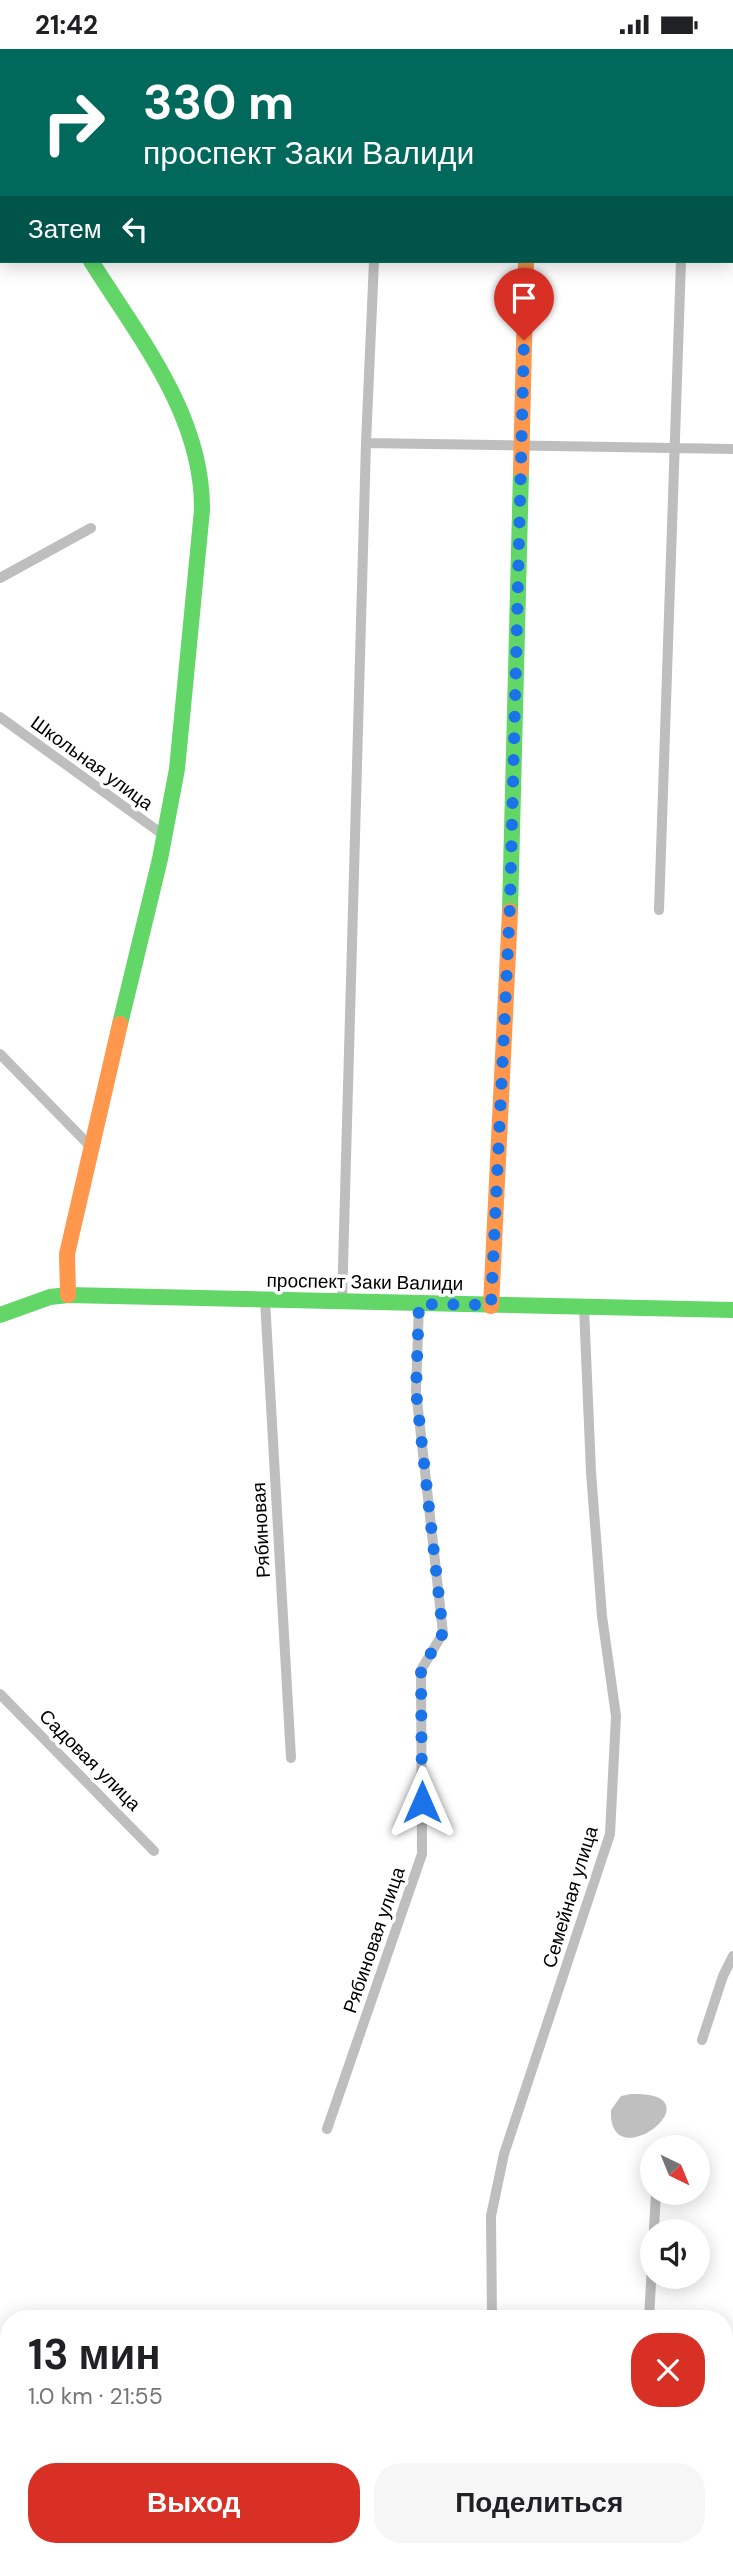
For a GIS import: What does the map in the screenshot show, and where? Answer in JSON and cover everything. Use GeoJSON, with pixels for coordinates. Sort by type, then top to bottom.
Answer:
{"type":"FeatureCollection","features":[{"type":"Feature","properties":{"kind":"street"},"geometry":{"type":"LineString","coordinates":[[68,1295],[67,1254],[90,1146],[165,836],[177,769],[202,510],[201,474],[190,433],[158,367],[92,263]]}},
{"type":"Feature","properties":{"kind":"street"},"geometry":{"type":"LineString","coordinates":[[342,1302],[366,443],[374,263]]}},
{"type":"Feature","properties":{"kind":"street"},"geometry":{"type":"LineString","coordinates":[[491,1305],[510,904],[526,263]]}},
{"type":"Feature","properties":{"kind":"street"},"geometry":{"type":"LineString","coordinates":[[659,910],[681,263]]}},
{"type":"Feature","properties":{"kind":"street"},"geometry":{"type":"LineString","coordinates":[[366,443],[733,449]]}},
{"type":"Feature","properties":{"kind":"street"},"geometry":{"type":"LineString","coordinates":[[0,578],[91,528]]}},
{"type":"Feature","properties":{"kind":"street","name":"Школьная улица"},"geometry":{"type":"LineString","coordinates":[[0,717],[165,836]]}},
{"type":"Feature","properties":{"kind":"street"},"geometry":{"type":"LineString","coordinates":[[0,1054],[90,1146]]}},
{"type":"Feature","properties":{"kind":"street","name":"проспект Заки Валиди"},"geometry":{"type":"LineString","coordinates":[[0,1315],[50,1297],[68,1295],[733,1310]]}},
{"type":"Feature","properties":{"kind":"street","name":"Рябиновая"},"geometry":{"type":"LineString","coordinates":[[265,1300],[291,1758]]}},
{"type":"Feature","properties":{"kind":"street","name":"Рябиновая улица"},"geometry":{"type":"LineString","coordinates":[[327,2129],[422,1854],[421,1670],[443,1633],[416,1391],[419,1304]]}},
{"type":"Feature","properties":{"kind":"street","name":"Семейная улица"},"geometry":{"type":"LineString","coordinates":[[492,2310],[491,2216],[504,2154],[554,2007],[610,1827],[616,1716],[602,1616],[584,1307]]}},
{"type":"Feature","properties":{"kind":"street","name":"Садовая улица"},"geometry":{"type":"LineString","coordinates":[[0,1694],[154,1851]]}},
{"type":"Feature","properties":{"kind":"street"},"geometry":{"type":"LineString","coordinates":[[702,2040],[723,1976],[733,1956]]}},
{"type":"Feature","properties":{"kind":"street"},"geometry":{"type":"LineString","coordinates":[[650,2310],[655,2205]]}},
{"type":"Feature","properties":{"kind":"shaded area"},"geometry":{"type":"Polygon","coordinates":[[[631,2094],[659,2098],[666,2106],[665,2116],[646,2133],[634,2137],[622,2136],[614,2128],[611,2110],[621,2096],[631,2094]]]}},
{"type":"Feature","properties":{"kind":"traffic: fast"},"geometry":{"type":"LineString","coordinates":[[92,263],[165,379],[180,410],[192,442],[199,475],[202,510],[177,769],[160,859],[120,1024]]}},
{"type":"Feature","properties":{"kind":"traffic: fast"},"geometry":{"type":"LineString","coordinates":[[510,911],[521,471]]}},
{"type":"Feature","properties":{"kind":"traffic: fast"},"geometry":{"type":"LineString","coordinates":[[0,1315],[50,1297],[68,1295],[733,1310]]}},
{"type":"Feature","properties":{"kind":"traffic: slow"},"geometry":{"type":"LineString","coordinates":[[521,471],[526,263]]}},
{"type":"Feature","properties":{"kind":"traffic: slow"},"geometry":{"type":"LineString","coordinates":[[491,1306],[510,911]]}},
{"type":"Feature","properties":{"kind":"traffic: slow"},"geometry":{"type":"LineString","coordinates":[[68,1295],[67,1254],[120,1024]]}},
{"type":"Feature","properties":{"kind":"route"},"geometry":{"type":"LineString","coordinates":[[422,1802],[421,1670],[443,1633],[416,1391],[419,1304],[491,1305],[510,904],[524,340]]}}]}
